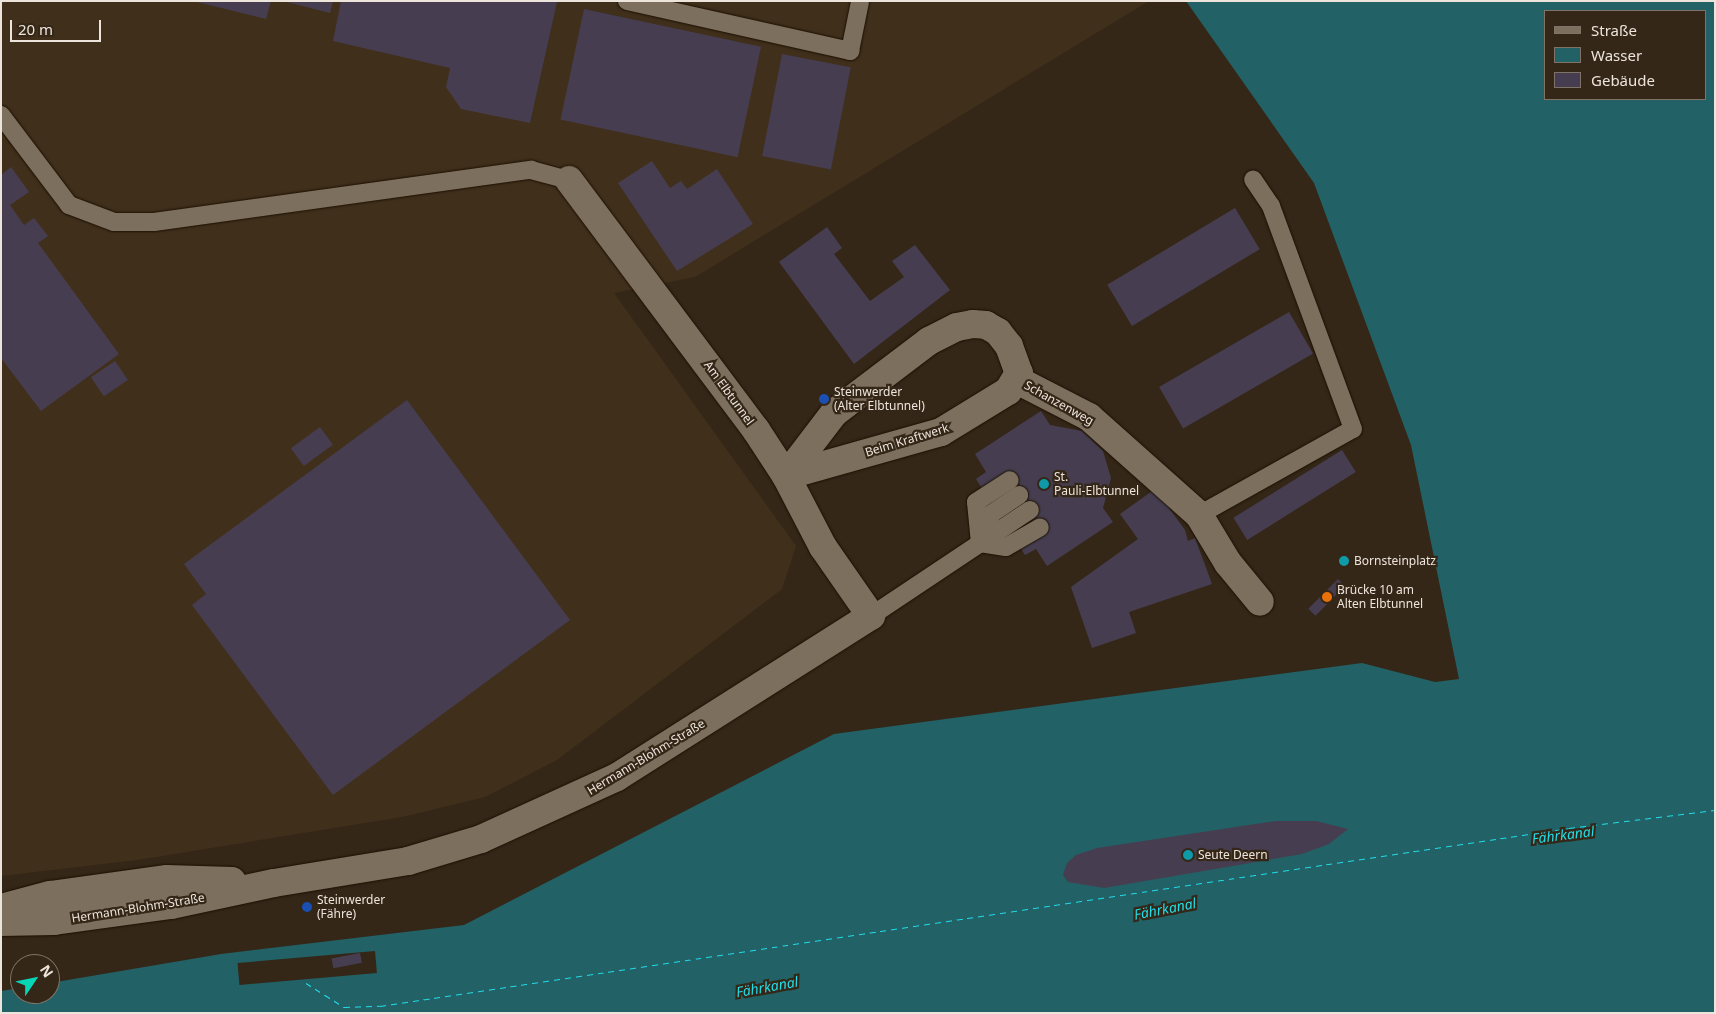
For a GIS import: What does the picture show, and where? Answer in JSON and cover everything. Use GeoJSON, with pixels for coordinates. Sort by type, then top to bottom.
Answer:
{"type":"FeatureCollection","features":[{"type":"Feature","properties":{"kind":"street","name":"Am Elbtunnel"},"geometry":{"type":"LineString","coordinates":[[569,180],[659,298],[786,476],[823,547],[871,616]]}},
{"type":"Feature","properties":{"kind":"street"},"geometry":{"type":"LineString","coordinates":[[786,476],[834,413],[929,340],[957,327],[986,325],[998,332],[1018,362],[1017,380]]}},
{"type":"Feature","properties":{"kind":"street","name":"Schanzenweg"},"geometry":{"type":"LineString","coordinates":[[1017,380],[1089,417],[1199,515],[1228,563],[1260,602]]}},
{"type":"Feature","properties":{"kind":"street","name":"Beim Kraftwerk"},"geometry":{"type":"LineString","coordinates":[[786,476],[940,432],[1008,391],[1017,380]]}},
{"type":"Feature","properties":{"kind":"street","name":"Hermann-Blohm-Straße"},"geometry":{"type":"LineString","coordinates":[[1,922],[54,921],[171,905],[274,883],[408,861],[514,826],[617,777],[871,616]]}},
{"type":"Feature","properties":{"kind":"street","name":"Hermann-Blohm-Straße"},"geometry":{"type":"LineString","coordinates":[[1,908],[50,895],[167,878],[274,883]]}},
{"type":"Feature","properties":{"kind":"lane"},"geometry":{"type":"LineString","coordinates":[[627,1],[850,52],[860,2]]}},
{"type":"Feature","properties":{"kind":"lane"},"geometry":{"type":"LineString","coordinates":[[1,115],[69,205],[114,222],[154,222],[531,170],[569,180]]}},
{"type":"Feature","properties":{"kind":"lane"},"geometry":{"type":"LineString","coordinates":[[1199,515],[1353,429],[1271,206],[1253,179]]}},
{"type":"Feature","properties":{"kind":"lane"},"geometry":{"type":"LineString","coordinates":[[980,543],[991,514],[1015,487]]}},
{"type":"Feature","properties":{"kind":"lane"},"geometry":{"type":"LineString","coordinates":[[980,543],[1030,510]]}},
{"type":"Feature","properties":{"kind":"lane"},"geometry":{"type":"LineString","coordinates":[[980,543],[1006,547],[1040,527]]}},
{"type":"Feature","properties":{"kind":"lane","name":"Hermann-Blohm-Straße"},"geometry":{"type":"LineString","coordinates":[[871,616],[980,543]]}},
{"type":"Feature","properties":{"kind":"shaded area"},"geometry":{"type":"Polygon","coordinates":[[[1,1],[1149,1],[695,277],[614,293],[796,546],[782,589],[557,760],[485,797],[402,817],[137,860],[1,876],[1,1]]]}},
{"type":"Feature","properties":{"kind":"water","name":"Fährkanal"},"geometry":{"type":"Polygon","coordinates":[[[1186,1],[1715,1],[1715,1013],[1,1013],[1,991],[10,990],[10,1004],[60,1004],[60,981],[221,954],[464,925],[834,734],[1362,663],[1435,682],[1459,679],[1411,445],[1314,183],[1186,1]]]}},
{"type":"Feature","properties":{"kind":"pier"},"geometry":{"type":"Polygon","coordinates":[[[375,951],[377,973],[239,985],[238,963],[375,951]]]}},
{"type":"Feature","properties":{"kind":"building"},"geometry":{"type":"Polygon","coordinates":[[[193,1],[271,1],[266,19],[193,1]]]}},
{"type":"Feature","properties":{"kind":"building"},"geometry":{"type":"Polygon","coordinates":[[[283,1],[333,1],[330,13],[283,1]]]}},
{"type":"Feature","properties":{"kind":"building"},"geometry":{"type":"Polygon","coordinates":[[[341,1],[557,2],[530,123],[461,109],[446,87],[450,68],[333,41],[341,1]]]}},
{"type":"Feature","properties":{"kind":"building"},"geometry":{"type":"Polygon","coordinates":[[[584,9],[761,47],[738,157],[561,120],[584,9]]]}},
{"type":"Feature","properties":{"kind":"building"},"geometry":{"type":"Polygon","coordinates":[[[782,54],[851,67],[831,169],[762,156],[782,54]]]}},
{"type":"Feature","properties":{"kind":"building"},"geometry":{"type":"Polygon","coordinates":[[[652,161],[670,188],[681,181],[687,189],[717,169],[753,224],[677,271],[618,183],[652,161]]]}},
{"type":"Feature","properties":{"kind":"building"},"geometry":{"type":"Polygon","coordinates":[[[11,167],[29,192],[10,205],[24,225],[34,218],[48,236],[38,243],[119,354],[41,411],[1,358],[1,175],[11,167]]]}},
{"type":"Feature","properties":{"kind":"building"},"geometry":{"type":"Polygon","coordinates":[[[1235,208],[1260,249],[1132,326],[1107,285],[1235,208]]]}},
{"type":"Feature","properties":{"kind":"building"},"geometry":{"type":"Polygon","coordinates":[[[827,227],[842,248],[834,254],[870,301],[904,277],[892,261],[915,245],[950,290],[854,364],[779,262],[827,227]]]}},
{"type":"Feature","properties":{"kind":"building"},"geometry":{"type":"Polygon","coordinates":[[[1289,312],[1313,354],[1183,429],[1159,387],[1289,312]]]}},
{"type":"Feature","properties":{"kind":"building"},"geometry":{"type":"Polygon","coordinates":[[[115,361],[128,380],[104,396],[91,377],[115,361]]]}},
{"type":"Feature","properties":{"kind":"building"},"geometry":{"type":"Polygon","coordinates":[[[407,400],[570,620],[333,795],[192,605],[206,594],[184,564],[407,400]]]}},
{"type":"Feature","properties":{"kind":"building","name":"St. Pauli-Elbtunnel"},"geometry":{"type":"Polygon","coordinates":[[[1041,411],[1050,425],[1082,431],[1103,451],[1111,478],[1103,508],[1113,522],[1047,566],[1036,549],[1025,555],[1000,517],[976,479],[986,472],[975,454],[1041,411]]]}},
{"type":"Feature","properties":{"kind":"building"},"geometry":{"type":"Polygon","coordinates":[[[320,427],[333,445],[304,466],[291,448],[320,427]]]}},
{"type":"Feature","properties":{"kind":"building"},"geometry":{"type":"Polygon","coordinates":[[[1342,450],[1356,472],[1247,540],[1233,518],[1342,450]]]}},
{"type":"Feature","properties":{"kind":"building"},"geometry":{"type":"Polygon","coordinates":[[[1155,489],[1185,530],[1188,541],[1195,538],[1212,584],[1129,612],[1136,633],[1092,648],[1071,587],[1138,539],[1120,514],[1155,489]]]}},
{"type":"Feature","properties":{"kind":"building","name":"Brücke 10 am Alten Elbtunnel"},"geometry":{"type":"Polygon","coordinates":[[[1338,579],[1345,586],[1315,616],[1308,609],[1338,579]]]}},
{"type":"Feature","properties":{"kind":"building","name":"Seute Deern"},"geometry":{"type":"Polygon","coordinates":[[[1276,821],[1316,821],[1348,829],[1329,844],[1302,854],[1104,888],[1068,882],[1063,875],[1067,863],[1076,855],[1097,848],[1276,821]]]}},
{"type":"Feature","properties":{"kind":"building"},"geometry":{"type":"Polygon","coordinates":[[[360,953],[362,963],[333,968],[332,959],[360,953]]]}},
{"type":"Feature","properties":{"kind":"ferry route"},"geometry":{"type":"LineString","coordinates":[[306,983],[344,1007],[380,1006],[1569,828],[1715,810]]}},
{"type":"Feature","properties":{"kind":"place","name":"Steinwerder (Alter Elbtunnel)"},"geometry":{"type":"Point","coordinates":[824,399]}},
{"type":"Feature","properties":{"kind":"place","name":"St. Pauli-Elbtunnel"},"geometry":{"type":"Point","coordinates":[1044,484]}},
{"type":"Feature","properties":{"kind":"place","name":"Bornsteinplatz"},"geometry":{"type":"Point","coordinates":[1344,561]}},
{"type":"Feature","properties":{"kind":"place","name":"Brücke 10 am Alten Elbtunnel"},"geometry":{"type":"Point","coordinates":[1327,597]}},
{"type":"Feature","properties":{"kind":"place","name":"Seute Deern"},"geometry":{"type":"Point","coordinates":[1188,855]}},
{"type":"Feature","properties":{"kind":"place","name":"Steinwerder (Fähre)"},"geometry":{"type":"Point","coordinates":[307,907]}}]}
